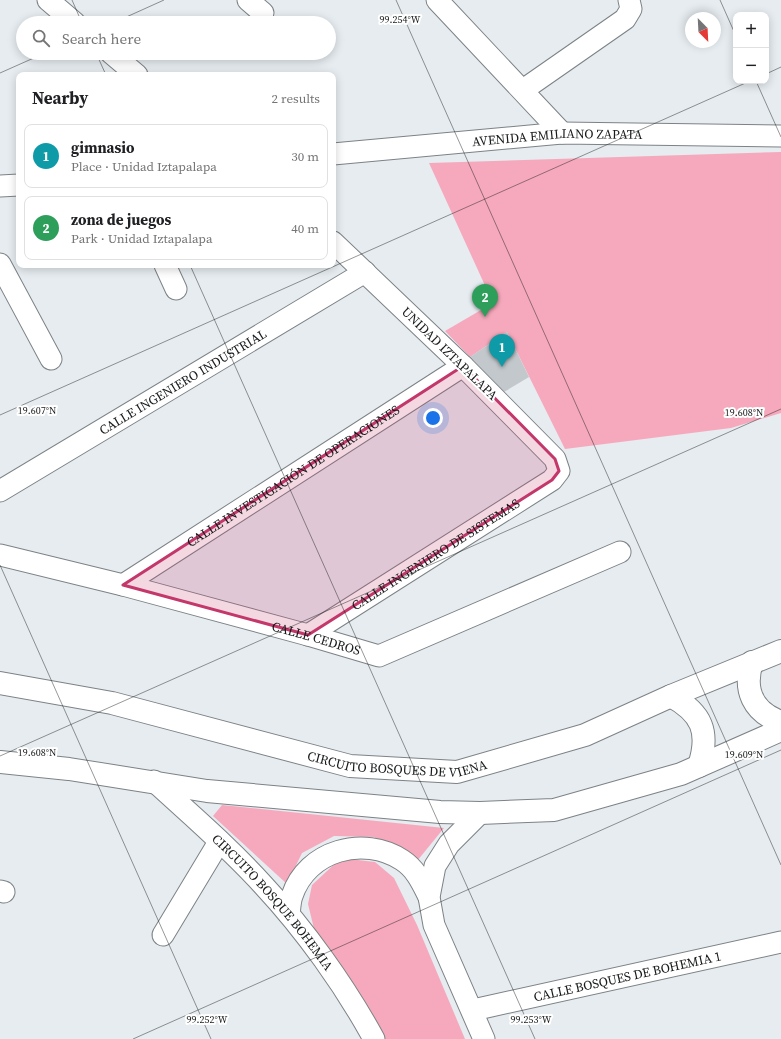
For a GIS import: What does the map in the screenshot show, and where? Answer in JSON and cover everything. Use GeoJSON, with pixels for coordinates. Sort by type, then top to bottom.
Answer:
{"type":"FeatureCollection","features":[{"type":"Feature","properties":{"kind":"main road","name":"CIRCUITO BOSQUES DE VIENA"},"geometry":{"type":"LineString","coordinates":[[0,683],[112,703],[350,766],[456,772],[585,735],[671,696],[781,650]]}},
{"type":"Feature","properties":{"kind":"main road"},"geometry":{"type":"LineString","coordinates":[[752,662],[748,675],[748,688],[753,700],[761,711],[771,718],[781,722]]}},
{"type":"Feature","properties":{"kind":"main road"},"geometry":{"type":"LineString","coordinates":[[671,696],[686,704],[700,722],[704,733],[704,750],[700,766]]}},
{"type":"Feature","properties":{"kind":"main road"},"geometry":{"type":"LineString","coordinates":[[0,762],[69,769],[154,781],[207,791],[440,812],[480,813],[554,810],[681,774],[781,730]]}},
{"type":"Feature","properties":{"kind":"street"},"geometry":{"type":"LineString","coordinates":[[48,0],[67,16]]}},
{"type":"Feature","properties":{"kind":"street"},"geometry":{"type":"LineString","coordinates":[[437,0],[562,132]]}},
{"type":"Feature","properties":{"kind":"street"},"geometry":{"type":"LineString","coordinates":[[523,90],[625,19],[630,4]]}},
{"type":"Feature","properties":{"kind":"street"},"geometry":{"type":"LineString","coordinates":[[119,60],[133,72]]}},
{"type":"Feature","properties":{"kind":"street","name":"AVENIDA EMILIANO ZAPATA"},"geometry":{"type":"LineString","coordinates":[[336,154],[562,132],[781,136]]}},
{"type":"Feature","properties":{"kind":"street"},"geometry":{"type":"LineString","coordinates":[[0,186],[16,185]]}},
{"type":"Feature","properties":{"kind":"street","name":"UNIDAD IZTAPALAPA"},"geometry":{"type":"LineString","coordinates":[[336,245],[464,366],[555,459],[559,471]]}},
{"type":"Feature","properties":{"kind":"street"},"geometry":{"type":"LineString","coordinates":[[0,264],[51,358]]}},
{"type":"Feature","properties":{"kind":"street"},"geometry":{"type":"LineString","coordinates":[[166,268],[176,289]]}},
{"type":"Feature","properties":{"kind":"street","name":"CALLE INGENIERO INDUSTRIAL"},"geometry":{"type":"LineString","coordinates":[[0,491],[365,272]]}},
{"type":"Feature","properties":{"kind":"street","name":"CALLE INVESTIGACIÓN DE OPERACIONES"},"geometry":{"type":"LineString","coordinates":[[123,585],[464,366]]}},
{"type":"Feature","properties":{"kind":"street","name":"CALLE INGENIERO DE SISTEMAS"},"geometry":{"type":"LineString","coordinates":[[308,635],[552,480],[559,471]]}},
{"type":"Feature","properties":{"kind":"street","name":"CALLE CEDROS"},"geometry":{"type":"LineString","coordinates":[[0,555],[123,585],[380,656],[620,552]]}},
{"type":"Feature","properties":{"kind":"street","name":"CIRCUITO BOSQUE BOHEMIA"},"geometry":{"type":"LineString","coordinates":[[154,781],[220,842],[263,885],[289,914],[356,1008],[374,1039]]}},
{"type":"Feature","properties":{"kind":"street"},"geometry":{"type":"LineString","coordinates":[[429,897],[435,866],[449,844],[480,813]]}},
{"type":"Feature","properties":{"kind":"street"},"geometry":{"type":"LineString","coordinates":[[163,935],[220,842]]}},
{"type":"Feature","properties":{"kind":"street"},"geometry":{"type":"LineString","coordinates":[[289,914],[291,896],[302,876],[318,860],[338,850],[361,847],[383,850],[403,860],[419,876],[429,897],[434,925],[473,1010],[484,1039]]}},
{"type":"Feature","properties":{"kind":"street","name":"CALLE BOSQUES DE BOHEMIA 1"},"geometry":{"type":"LineString","coordinates":[[473,1010],[781,942]]}},
{"type":"Feature","properties":{"kind":"highlighted area"},"geometry":{"type":"Polygon","coordinates":[[[463,366],[555,459],[559,471],[552,480],[308,635],[123,585],[463,366]]]}},
{"type":"Feature","properties":{"kind":"shaded area"},"geometry":{"type":"Polygon","coordinates":[[[781,152],[781,413],[731,428],[565,449],[507,332],[470,357],[445,331],[493,303],[429,163],[781,152]]]}},
{"type":"Feature","properties":{"kind":"shaded area"},"geometry":{"type":"Polygon","coordinates":[[[222,805],[444,828],[413,866],[401,852],[374,837],[334,836],[302,853],[287,884],[213,816],[222,805]]]}},
{"type":"Feature","properties":{"kind":"shaded area"},"geometry":{"type":"Polygon","coordinates":[[[341,858],[375,862],[394,878],[417,925],[465,1039],[382,1039],[363,999],[316,937],[308,904],[312,885],[341,858]]]}},
{"type":"Feature","properties":{"kind":"building"},"geometry":{"type":"Polygon","coordinates":[[[507,332],[529,377],[504,392],[470,357],[507,332]]]}},
{"type":"Feature","properties":{"kind":"place","name":"zona de juegos"},"geometry":{"type":"Point","coordinates":[485,317]}},
{"type":"Feature","properties":{"kind":"place","name":"gimnasio"},"geometry":{"type":"Point","coordinates":[502,367]}}]}
